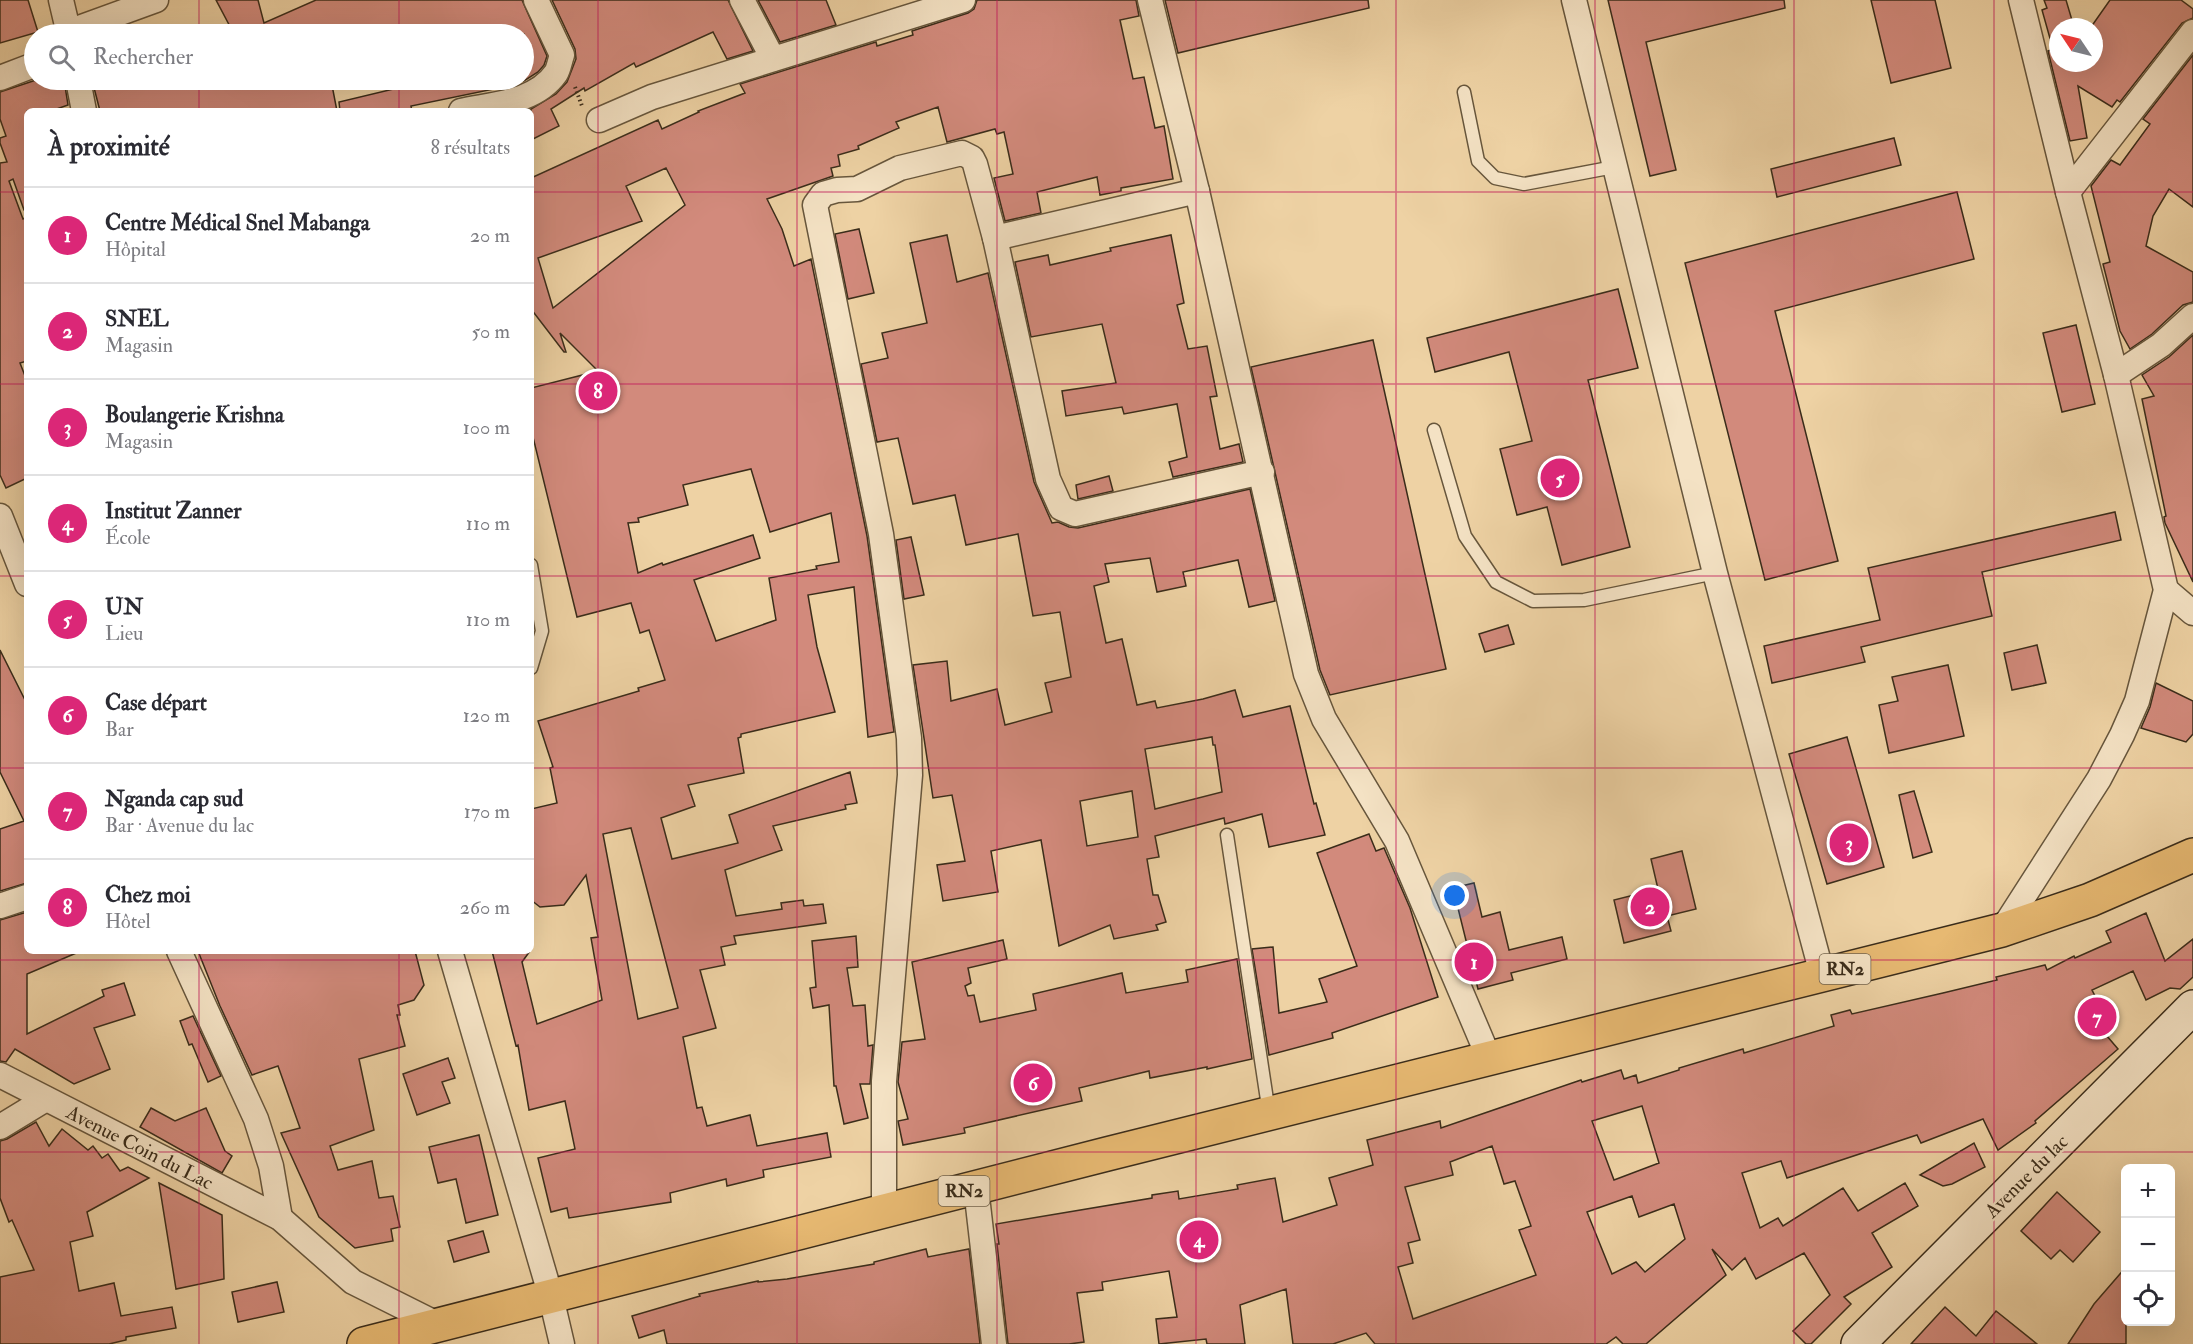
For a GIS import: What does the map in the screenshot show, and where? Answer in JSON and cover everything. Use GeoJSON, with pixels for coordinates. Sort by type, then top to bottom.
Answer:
{"type":"FeatureCollection","features":[{"type":"Feature","properties":{"kind":"highway","name":"RN2"},"geometry":{"type":"LineString","coordinates":[[364,1344],[2002,930],[2090,900],[2193,855]]}},
{"type":"Feature","properties":{"kind":"main road","name":"Avenue du lac"},"geometry":{"type":"LineString","coordinates":[[1858,1344],[2193,1007]]}},
{"type":"Feature","properties":{"kind":"street"},"geometry":{"type":"LineString","coordinates":[[61,0],[66,24]]}},
{"type":"Feature","properties":{"kind":"street"},"geometry":{"type":"LineString","coordinates":[[92,24],[156,0]]}},
{"type":"Feature","properties":{"kind":"street"},"geometry":{"type":"LineString","coordinates":[[475,108],[528,97],[557,72],[562,55],[536,0]]}},
{"type":"Feature","properties":{"kind":"street"},"geometry":{"type":"LineString","coordinates":[[742,0],[773,59]]}},
{"type":"Feature","properties":{"kind":"street"},"geometry":{"type":"LineString","coordinates":[[599,120],[652,97],[963,0]]}},
{"type":"Feature","properties":{"kind":"street"},"geometry":{"type":"LineString","coordinates":[[1150,0],[1197,191],[1306,674],[1324,719],[1397,841],[1489,1058]]}},
{"type":"Feature","properties":{"kind":"street"},"geometry":{"type":"LineString","coordinates":[[1574,0],[1715,573],[1822,974]]}},
{"type":"Feature","properties":{"kind":"street"},"geometry":{"type":"LineString","coordinates":[[2002,930],[2099,779],[2122,735],[2137,701],[2166,590],[2116,375],[2021,0]]}},
{"type":"Feature","properties":{"kind":"street"},"geometry":{"type":"LineString","coordinates":[[2068,192],[2193,32]]}},
{"type":"Feature","properties":{"kind":"street"},"geometry":{"type":"LineString","coordinates":[[0,78],[24,69]]}},
{"type":"Feature","properties":{"kind":"street"},"geometry":{"type":"LineString","coordinates":[[80,90],[83,108]]}},
{"type":"Feature","properties":{"kind":"street"},"geometry":{"type":"LineString","coordinates":[[884,1211],[884,1081],[910,775],[909,738],[881,534],[815,204],[823,194],[837,190],[858,189],[900,168],[962,153],[972,158],[995,238],[1048,479],[1061,508],[1075,514],[1262,472]]}},
{"type":"Feature","properties":{"kind":"street"},"geometry":{"type":"LineString","coordinates":[[995,238],[1197,191]]}},
{"type":"Feature","properties":{"kind":"street"},"geometry":{"type":"LineString","coordinates":[[2116,375],[2161,345],[2193,316]]}},
{"type":"Feature","properties":{"kind":"street"},"geometry":{"type":"LineString","coordinates":[[0,516],[24,576]]}},
{"type":"Feature","properties":{"kind":"street"},"geometry":{"type":"LineString","coordinates":[[2166,590],[2193,613]]}},
{"type":"Feature","properties":{"kind":"street"},"geometry":{"type":"LineString","coordinates":[[0,906],[24,898]]}},
{"type":"Feature","properties":{"kind":"street"},"geometry":{"type":"LineString","coordinates":[[180,954],[256,1119],[271,1166],[280,1218]]}},
{"type":"Feature","properties":{"kind":"street"},"geometry":{"type":"LineString","coordinates":[[451,954],[551,1297],[562,1344]]}},
{"type":"Feature","properties":{"kind":"street","name":"Avenue Coin du Lac"},"geometry":{"type":"LineString","coordinates":[[0,1075],[280,1218],[353,1282],[439,1325]]}},
{"type":"Feature","properties":{"kind":"street"},"geometry":{"type":"LineString","coordinates":[[0,1126],[46,1099]]}},
{"type":"Feature","properties":{"kind":"street"},"geometry":{"type":"LineString","coordinates":[[976,1188],[994,1344]]}},
{"type":"Feature","properties":{"kind":"lane"},"geometry":{"type":"LineString","coordinates":[[1464,92],[1478,161],[1495,178],[1524,184],[1614,167]]}},
{"type":"Feature","properties":{"kind":"lane"},"geometry":{"type":"LineString","coordinates":[[1434,430],[1465,536],[1496,582],[1533,601],[1584,600],[1715,573]]}},
{"type":"Feature","properties":{"kind":"lane"},"geometry":{"type":"LineString","coordinates":[[534,582],[543,631],[534,659]]}},
{"type":"Feature","properties":{"kind":"lane"},"geometry":{"type":"LineString","coordinates":[[1227,835],[1269,1115]]}},
{"type":"Feature","properties":{"kind":"path"},"geometry":{"type":"LineString","coordinates":[[562,55],[585,114],[599,120]]}},
{"type":"Feature","properties":{"kind":"building"},"geometry":{"type":"Polygon","coordinates":[[[0,0],[28,0],[36,24],[24,24],[24,36],[0,43],[0,0]]]}},
{"type":"Feature","properties":{"kind":"building"},"geometry":{"type":"Polygon","coordinates":[[[216,0],[258,0],[264,23],[316,0],[522,0],[533,24],[229,24],[216,0]]]}},
{"type":"Feature","properties":{"kind":"building"},"geometry":{"type":"Polygon","coordinates":[[[552,0],[728,0],[753,51],[727,59],[713,32],[636,67],[634,63],[585,91],[584,88],[551,109],[559,126],[534,138],[533,108],[556,94],[567,82],[576,59],[575,49],[552,0]]]}},
{"type":"Feature","properties":{"kind":"building"},"geometry":{"type":"Polygon","coordinates":[[[758,0],[826,0],[836,25],[780,42],[758,0]]]}},
{"type":"Feature","properties":{"kind":"building"},"geometry":{"type":"Polygon","coordinates":[[[977,0],[1136,0],[1139,16],[1120,20],[1133,79],[1144,77],[1155,128],[1164,126],[1173,179],[1121,188],[1121,191],[1100,195],[1097,177],[1037,192],[1041,213],[1005,221],[994,178],[1013,174],[1004,132],[997,134],[995,129],[947,142],[938,107],[896,122],[899,128],[858,146],[859,149],[838,155],[840,166],[831,168],[833,176],[767,199],[782,229],[794,266],[811,259],[867,536],[894,732],[868,737],[854,587],[808,595],[817,647],[835,712],[741,734],[738,738],[744,773],[688,785],[695,806],[661,818],[672,859],[738,843],[729,815],[850,772],[857,803],[845,805],[846,809],[773,826],[782,850],[725,870],[736,916],[782,909],[781,903],[803,900],[804,906],[823,904],[826,923],[734,936],[736,944],[721,947],[725,965],[700,970],[716,1028],[683,1037],[697,1108],[702,1107],[707,1126],[750,1115],[757,1146],[827,1133],[831,1157],[763,1170],[764,1177],[727,1186],[726,1179],[670,1193],[671,1202],[569,1218],[567,1208],[551,1212],[538,1158],[575,1149],[565,1101],[529,1110],[518,1045],[516,1046],[493,954],[528,954],[522,962],[537,1024],[602,1000],[591,938],[598,937],[586,875],[564,905],[540,907],[534,902],[534,808],[557,803],[550,768],[553,767],[538,721],[639,691],[638,688],[665,680],[649,630],[640,633],[631,603],[577,617],[534,441],[534,387],[598,371],[560,333],[566,352],[564,352],[534,313],[534,177],[658,120],[662,129],[698,111],[745,93],[740,84],[876,42],[877,46],[913,35],[912,31],[974,9],[977,0]],[[666,168],[626,186],[642,221],[538,258],[553,308],[685,205],[666,168]],[[751,469],[683,485],[688,505],[638,518],[639,522],[628,523],[638,573],[662,563],[663,565],[753,535],[760,558],[694,580],[716,641],[776,620],[769,578],[817,569],[816,566],[839,562],[831,513],[770,532],[751,469]],[[631,828],[603,834],[638,1019],[678,1008],[631,828]]]}},
{"type":"Feature","properties":{"kind":"building"},"geometry":{"type":"Polygon","coordinates":[[[1165,0],[1368,0],[1369,8],[1178,53],[1165,0]]]}},
{"type":"Feature","properties":{"kind":"building"},"geometry":{"type":"Polygon","coordinates":[[[1608,0],[1784,0],[1785,8],[1646,42],[1676,170],[1650,176],[1608,0]]]}},
{"type":"Feature","properties":{"kind":"building"},"geometry":{"type":"Polygon","coordinates":[[[1871,0],[1935,0],[1951,68],[1891,83],[1871,0]]]}},
{"type":"Feature","properties":{"kind":"building"},"geometry":{"type":"Polygon","coordinates":[[[2044,0],[2066,0],[2071,18],[2049,18],[2049,35],[2042,10],[2047,8],[2044,0]]]}},
{"type":"Feature","properties":{"kind":"building"},"geometry":{"type":"Polygon","coordinates":[[[2110,0],[2181,0],[2193,9],[2193,18],[2182,23],[2120,102],[2117,100],[2112,107],[2078,86],[2087,138],[2070,141],[2053,72],[2103,72],[2103,18],[2097,18],[2110,0]]]}},
{"type":"Feature","properties":{"kind":"building"},"geometry":{"type":"Polygon","coordinates":[[[534,27],[547,56],[538,72],[534,75],[534,27]]]}},
{"type":"Feature","properties":{"kind":"building"},"geometry":{"type":"Polygon","coordinates":[[[2193,55],[2193,207],[2169,189],[2153,216],[2146,246],[2193,272],[2193,302],[2183,305],[2152,334],[2130,349],[2120,331],[2103,264],[2110,262],[2091,186],[2111,160],[2120,165],[2150,124],[2143,119],[2193,55]]]}},
{"type":"Feature","properties":{"kind":"building"},"geometry":{"type":"Polygon","coordinates":[[[24,84],[24,90],[66,90],[68,105],[60,108],[24,108],[24,210],[13,179],[9,181],[24,218],[24,362],[20,363],[24,373],[24,479],[6,488],[0,475],[0,163],[7,162],[0,143],[0,138],[6,136],[0,119],[0,92],[24,84]]]}},
{"type":"Feature","properties":{"kind":"building"},"geometry":{"type":"Polygon","coordinates":[[[95,90],[333,90],[336,108],[99,108],[95,90]]]}},
{"type":"Feature","properties":{"kind":"building"},"geometry":{"type":"Polygon","coordinates":[[[389,90],[489,90],[411,106],[411,108],[340,108],[339,102],[389,90]]]}},
{"type":"Feature","properties":{"kind":"building"},"geometry":{"type":"Polygon","coordinates":[[[1894,138],[1901,165],[1777,197],[1771,169],[1894,138]]]}},
{"type":"Feature","properties":{"kind":"building"},"geometry":{"type":"Polygon","coordinates":[[[1957,192],[1974,259],[1775,311],[1838,561],[1765,580],[1685,263],[1957,192]]]}},
{"type":"Feature","properties":{"kind":"building"},"geometry":{"type":"Polygon","coordinates":[[[859,229],[874,293],[848,299],[835,234],[859,229]]]}},
{"type":"Feature","properties":{"kind":"building"},"geometry":{"type":"Polygon","coordinates":[[[947,235],[957,282],[988,273],[1034,482],[1052,523],[1058,522],[1078,528],[1250,489],[1275,601],[1249,607],[1238,560],[1183,572],[1186,586],[1157,592],[1150,558],[1105,564],[1109,582],[1094,586],[1106,643],[1122,639],[1137,705],[1155,701],[1157,708],[1235,690],[1243,717],[1290,706],[1314,804],[1316,803],[1325,835],[1269,847],[1262,814],[1225,824],[1224,818],[1155,836],[1159,857],[1147,859],[1153,895],[1158,895],[1166,922],[1156,925],[1158,930],[1114,939],[1110,925],[1059,946],[1041,840],[991,851],[998,892],[943,901],[937,865],[965,861],[952,795],[933,798],[913,665],[947,661],[951,701],[997,689],[1005,725],[1052,712],[1045,683],[1071,677],[1060,612],[1033,616],[1018,534],[966,545],[955,495],[913,504],[898,438],[877,442],[861,364],[888,358],[882,333],[927,323],[910,243],[947,235]],[[1212,737],[1145,749],[1155,809],[1222,792],[1212,737]],[[1132,791],[1080,801],[1087,846],[1138,837],[1132,791]]]}},
{"type":"Feature","properties":{"kind":"building"},"geometry":{"type":"Polygon","coordinates":[[[1171,235],[1184,303],[1177,305],[1188,349],[1207,346],[1217,396],[1210,397],[1220,449],[1239,444],[1243,462],[1173,477],[1169,462],[1187,457],[1177,404],[1124,414],[1122,407],[1066,416],[1062,391],[1116,383],[1102,324],[1031,337],[1015,262],[1048,255],[1050,265],[1111,251],[1110,248],[1171,235]]]}},
{"type":"Feature","properties":{"kind":"building"},"geometry":{"type":"Polygon","coordinates":[[[1618,289],[1638,368],[1588,380],[1630,547],[1562,565],[1547,507],[1517,515],[1500,449],[1532,441],[1509,352],[1435,372],[1427,338],[1618,289]]]}},
{"type":"Feature","properties":{"kind":"building"},"geometry":{"type":"Polygon","coordinates":[[[2076,325],[2095,404],[2062,412],[2043,333],[2076,325]]]}},
{"type":"Feature","properties":{"kind":"building"},"geometry":{"type":"Polygon","coordinates":[[[2193,335],[2193,582],[2165,523],[2164,517],[2166,516],[2142,399],[2154,396],[2142,375],[2169,357],[2193,335]]]}},
{"type":"Feature","properties":{"kind":"building"},"geometry":{"type":"Polygon","coordinates":[[[1373,340],[1446,669],[1330,695],[1320,670],[1251,367],[1373,340]]]}},
{"type":"Feature","properties":{"kind":"building"},"geometry":{"type":"Polygon","coordinates":[[[1109,476],[1113,491],[1078,499],[1076,485],[1109,476]]]}},
{"type":"Feature","properties":{"kind":"building"},"geometry":{"type":"Polygon","coordinates":[[[2115,512],[2121,540],[1982,572],[1992,616],[1861,647],[1865,662],[1772,683],[1764,646],[1880,620],[1868,568],[2115,512]]]}},
{"type":"Feature","properties":{"kind":"building"},"geometry":{"type":"Polygon","coordinates":[[[911,537],[924,595],[904,599],[896,540],[911,537]]]}},
{"type":"Feature","properties":{"kind":"building"},"geometry":{"type":"Polygon","coordinates":[[[1508,625],[1514,644],[1485,652],[1479,634],[1508,625]]]}},
{"type":"Feature","properties":{"kind":"building"},"geometry":{"type":"Polygon","coordinates":[[[2037,645],[2046,683],[2012,690],[2004,653],[2037,645]]]}},
{"type":"Feature","properties":{"kind":"building"},"geometry":{"type":"Polygon","coordinates":[[[0,650],[24,698],[24,821],[0,772],[0,650]]]}},
{"type":"Feature","properties":{"kind":"building"},"geometry":{"type":"Polygon","coordinates":[[[1948,665],[1964,736],[1889,753],[1879,705],[1898,701],[1892,677],[1948,665]]]}},
{"type":"Feature","properties":{"kind":"building"},"geometry":{"type":"Polygon","coordinates":[[[2156,683],[2193,701],[2193,734],[2186,742],[2141,728],[2150,707],[2156,683]]]}},
{"type":"Feature","properties":{"kind":"building"},"geometry":{"type":"Polygon","coordinates":[[[1847,737],[1884,867],[1827,884],[1789,754],[1847,737]]]}},
{"type":"Feature","properties":{"kind":"building"},"geometry":{"type":"Polygon","coordinates":[[[1914,791],[1932,852],[1913,858],[1899,795],[1914,791]]]}},
{"type":"Feature","properties":{"kind":"building"},"geometry":{"type":"Polygon","coordinates":[[[24,821],[24,884],[0,891],[0,829],[24,821]]]}},
{"type":"Feature","properties":{"kind":"building"},"geometry":{"type":"Polygon","coordinates":[[[1369,834],[1376,851],[1384,848],[1410,908],[1438,997],[1332,1033],[1333,1038],[1269,1055],[1252,949],[1273,947],[1279,1013],[1327,1002],[1319,979],[1357,966],[1317,853],[1369,834]]]}},
{"type":"Feature","properties":{"kind":"building"},"geometry":{"type":"Polygon","coordinates":[[[1682,851],[1696,909],[1667,916],[1671,931],[1624,943],[1614,900],[1658,889],[1651,859],[1682,851]]]}},
{"type":"Feature","properties":{"kind":"building"},"geometry":{"type":"Polygon","coordinates":[[[1474,883],[1482,917],[1500,912],[1509,950],[1562,937],[1567,959],[1511,973],[1513,980],[1478,989],[1453,888],[1474,883]]]}},
{"type":"Feature","properties":{"kind":"building"},"geometry":{"type":"Polygon","coordinates":[[[24,913],[24,954],[74,954],[27,974],[27,1034],[104,996],[102,990],[124,983],[135,1015],[94,1028],[110,1069],[74,1084],[15,1049],[6,1062],[0,1061],[0,920],[24,913]]]}},
{"type":"Feature","properties":{"kind":"building"},"geometry":{"type":"Polygon","coordinates":[[[2146,913],[2165,961],[2193,939],[2193,977],[2180,989],[2170,988],[2146,1000],[2133,971],[2092,990],[2110,1025],[2101,1029],[2118,1049],[2035,1121],[2036,1123],[1998,1150],[1983,1119],[1921,1143],[1917,1135],[1787,1178],[1781,1161],[1742,1173],[1760,1228],[1778,1218],[1783,1226],[1843,1188],[1858,1211],[1905,1183],[1918,1206],[1872,1233],[1892,1267],[1844,1297],[1851,1304],[1811,1344],[1806,1344],[1793,1331],[1830,1295],[1804,1253],[1756,1279],[1745,1258],[1732,1270],[1712,1249],[1726,1275],[1646,1344],[1623,1344],[1616,1337],[1606,1344],[1375,1344],[1366,1333],[1333,1344],[1293,1344],[1286,1289],[1240,1305],[1245,1344],[1207,1344],[1206,1339],[1159,1344],[1156,1319],[1177,1317],[1169,1271],[1102,1282],[1103,1290],[1077,1293],[1084,1342],[1008,1344],[996,1224],[1152,1198],[1152,1195],[1178,1191],[1179,1199],[1238,1189],[1237,1185],[1275,1178],[1283,1222],[1337,1205],[1329,1178],[1373,1165],[1367,1140],[1440,1121],[1441,1128],[1581,1080],[1582,1082],[1621,1070],[1624,1079],[1636,1075],[1638,1083],[1743,1049],[1744,1053],[1834,1026],[1831,1015],[1850,1010],[1852,1014],[1943,993],[2045,965],[2047,970],[2074,956],[2075,958],[2111,942],[2106,931],[2146,913]],[[1642,1106],[1592,1121],[1614,1180],[1659,1163],[1642,1106]],[[1492,1146],[1450,1162],[1453,1175],[1405,1187],[1420,1240],[1408,1243],[1413,1263],[1398,1267],[1413,1319],[1536,1275],[1519,1230],[1531,1226],[1515,1181],[1504,1184],[1492,1146]],[[1632,1196],[1587,1212],[1612,1274],[1636,1262],[1645,1272],[1685,1239],[1674,1204],[1639,1217],[1632,1196]]]}},
{"type":"Feature","properties":{"kind":"building"},"geometry":{"type":"Polygon","coordinates":[[[856,936],[858,967],[847,968],[853,1006],[865,1005],[868,1046],[873,1045],[870,1084],[860,1084],[868,1118],[844,1124],[836,1086],[834,1086],[829,1005],[813,1008],[810,988],[816,987],[812,941],[856,936]]]}},
{"type":"Feature","properties":{"kind":"building"},"geometry":{"type":"Polygon","coordinates":[[[1003,940],[1007,959],[968,968],[971,983],[965,986],[968,996],[974,995],[980,1022],[1036,1010],[1033,994],[1122,973],[1126,993],[1188,982],[1186,970],[1237,959],[1252,1059],[1150,1078],[1149,1071],[1079,1088],[1082,1101],[964,1128],[965,1133],[903,1145],[898,1121],[908,1119],[898,1082],[902,1042],[925,1039],[912,962],[1003,940]]]}},
{"type":"Feature","properties":{"kind":"building"},"geometry":{"type":"Polygon","coordinates":[[[199,954],[416,954],[424,985],[414,1000],[398,1005],[400,1015],[397,1015],[405,1046],[359,1059],[374,1130],[330,1146],[338,1170],[372,1161],[379,1198],[393,1196],[400,1227],[391,1229],[393,1241],[355,1248],[319,1217],[281,1133],[300,1128],[278,1066],[252,1075],[199,954]]]}},
{"type":"Feature","properties":{"kind":"building"},"geometry":{"type":"Polygon","coordinates":[[[193,1016],[221,1076],[208,1082],[192,1044],[189,1045],[180,1021],[193,1016]]]}},
{"type":"Feature","properties":{"kind":"building"},"geometry":{"type":"Polygon","coordinates":[[[448,1058],[455,1078],[442,1082],[450,1103],[417,1115],[403,1074],[448,1058]]]}},
{"type":"Feature","properties":{"kind":"building"},"geometry":{"type":"Polygon","coordinates":[[[151,1108],[175,1121],[206,1108],[225,1151],[232,1156],[222,1173],[140,1127],[151,1108]]]}},
{"type":"Feature","properties":{"kind":"building"},"geometry":{"type":"Polygon","coordinates":[[[36,1122],[49,1146],[62,1129],[88,1150],[93,1146],[102,1158],[108,1154],[120,1171],[128,1167],[149,1178],[87,1212],[93,1236],[70,1242],[79,1291],[114,1283],[121,1316],[172,1307],[176,1328],[126,1337],[126,1340],[109,1344],[0,1344],[0,1277],[34,1270],[12,1220],[9,1222],[0,1198],[0,1141],[36,1122]]]}},
{"type":"Feature","properties":{"kind":"building"},"geometry":{"type":"Polygon","coordinates":[[[479,1135],[498,1215],[466,1223],[456,1179],[438,1183],[429,1147],[479,1135]]]}},
{"type":"Feature","properties":{"kind":"building"},"geometry":{"type":"Polygon","coordinates":[[[1974,1143],[1985,1167],[1952,1184],[1943,1186],[1920,1175],[1974,1143]]]}},
{"type":"Feature","properties":{"kind":"building"},"geometry":{"type":"Polygon","coordinates":[[[159,1183],[222,1215],[224,1279],[176,1289],[159,1183]]]}},
{"type":"Feature","properties":{"kind":"building"},"geometry":{"type":"Polygon","coordinates":[[[2057,1192],[2100,1232],[2073,1262],[2060,1250],[2051,1259],[2021,1231],[2057,1192]]]}},
{"type":"Feature","properties":{"kind":"building"},"geometry":{"type":"Polygon","coordinates":[[[483,1231],[489,1252],[454,1262],[448,1241],[483,1231]]]}},
{"type":"Feature","properties":{"kind":"building"},"geometry":{"type":"Polygon","coordinates":[[[926,1249],[928,1257],[969,1249],[980,1344],[667,1344],[664,1330],[639,1338],[632,1316],[700,1296],[699,1294],[758,1281],[787,1279],[874,1264],[874,1262],[926,1249]]]}},
{"type":"Feature","properties":{"kind":"building"},"geometry":{"type":"Polygon","coordinates":[[[2121,1273],[2121,1326],[2126,1326],[2126,1344],[2068,1344],[2094,1304],[2121,1273]]]}},
{"type":"Feature","properties":{"kind":"building"},"geometry":{"type":"Polygon","coordinates":[[[277,1282],[284,1312],[238,1322],[232,1292],[277,1282]]]}},
{"type":"Feature","properties":{"kind":"building"},"geometry":{"type":"Polygon","coordinates":[[[1945,1307],[1976,1336],[1996,1311],[2037,1344],[1911,1344],[1945,1307]]]}},
{"type":"Feature","properties":{"kind":"place","name":"Chez moi"},"geometry":{"type":"Point","coordinates":[598,391]}},
{"type":"Feature","properties":{"kind":"place","name":"UN"},"geometry":{"type":"Point","coordinates":[1560,478]}},
{"type":"Feature","properties":{"kind":"place","name":"Boulangerie Krishna"},"geometry":{"type":"Point","coordinates":[1849,843]}},
{"type":"Feature","properties":{"kind":"place","name":"SNEL"},"geometry":{"type":"Point","coordinates":[1650,907]}},
{"type":"Feature","properties":{"kind":"place","name":"Centre Médical Snel Mabanga"},"geometry":{"type":"Point","coordinates":[1474,962]}},
{"type":"Feature","properties":{"kind":"place","name":"Nganda cap sud"},"geometry":{"type":"Point","coordinates":[2097,1017]}},
{"type":"Feature","properties":{"kind":"place","name":"Case départ"},"geometry":{"type":"Point","coordinates":[1033,1083]}},
{"type":"Feature","properties":{"kind":"place","name":"Institut Zanner"},"geometry":{"type":"Point","coordinates":[1199,1240]}}]}
